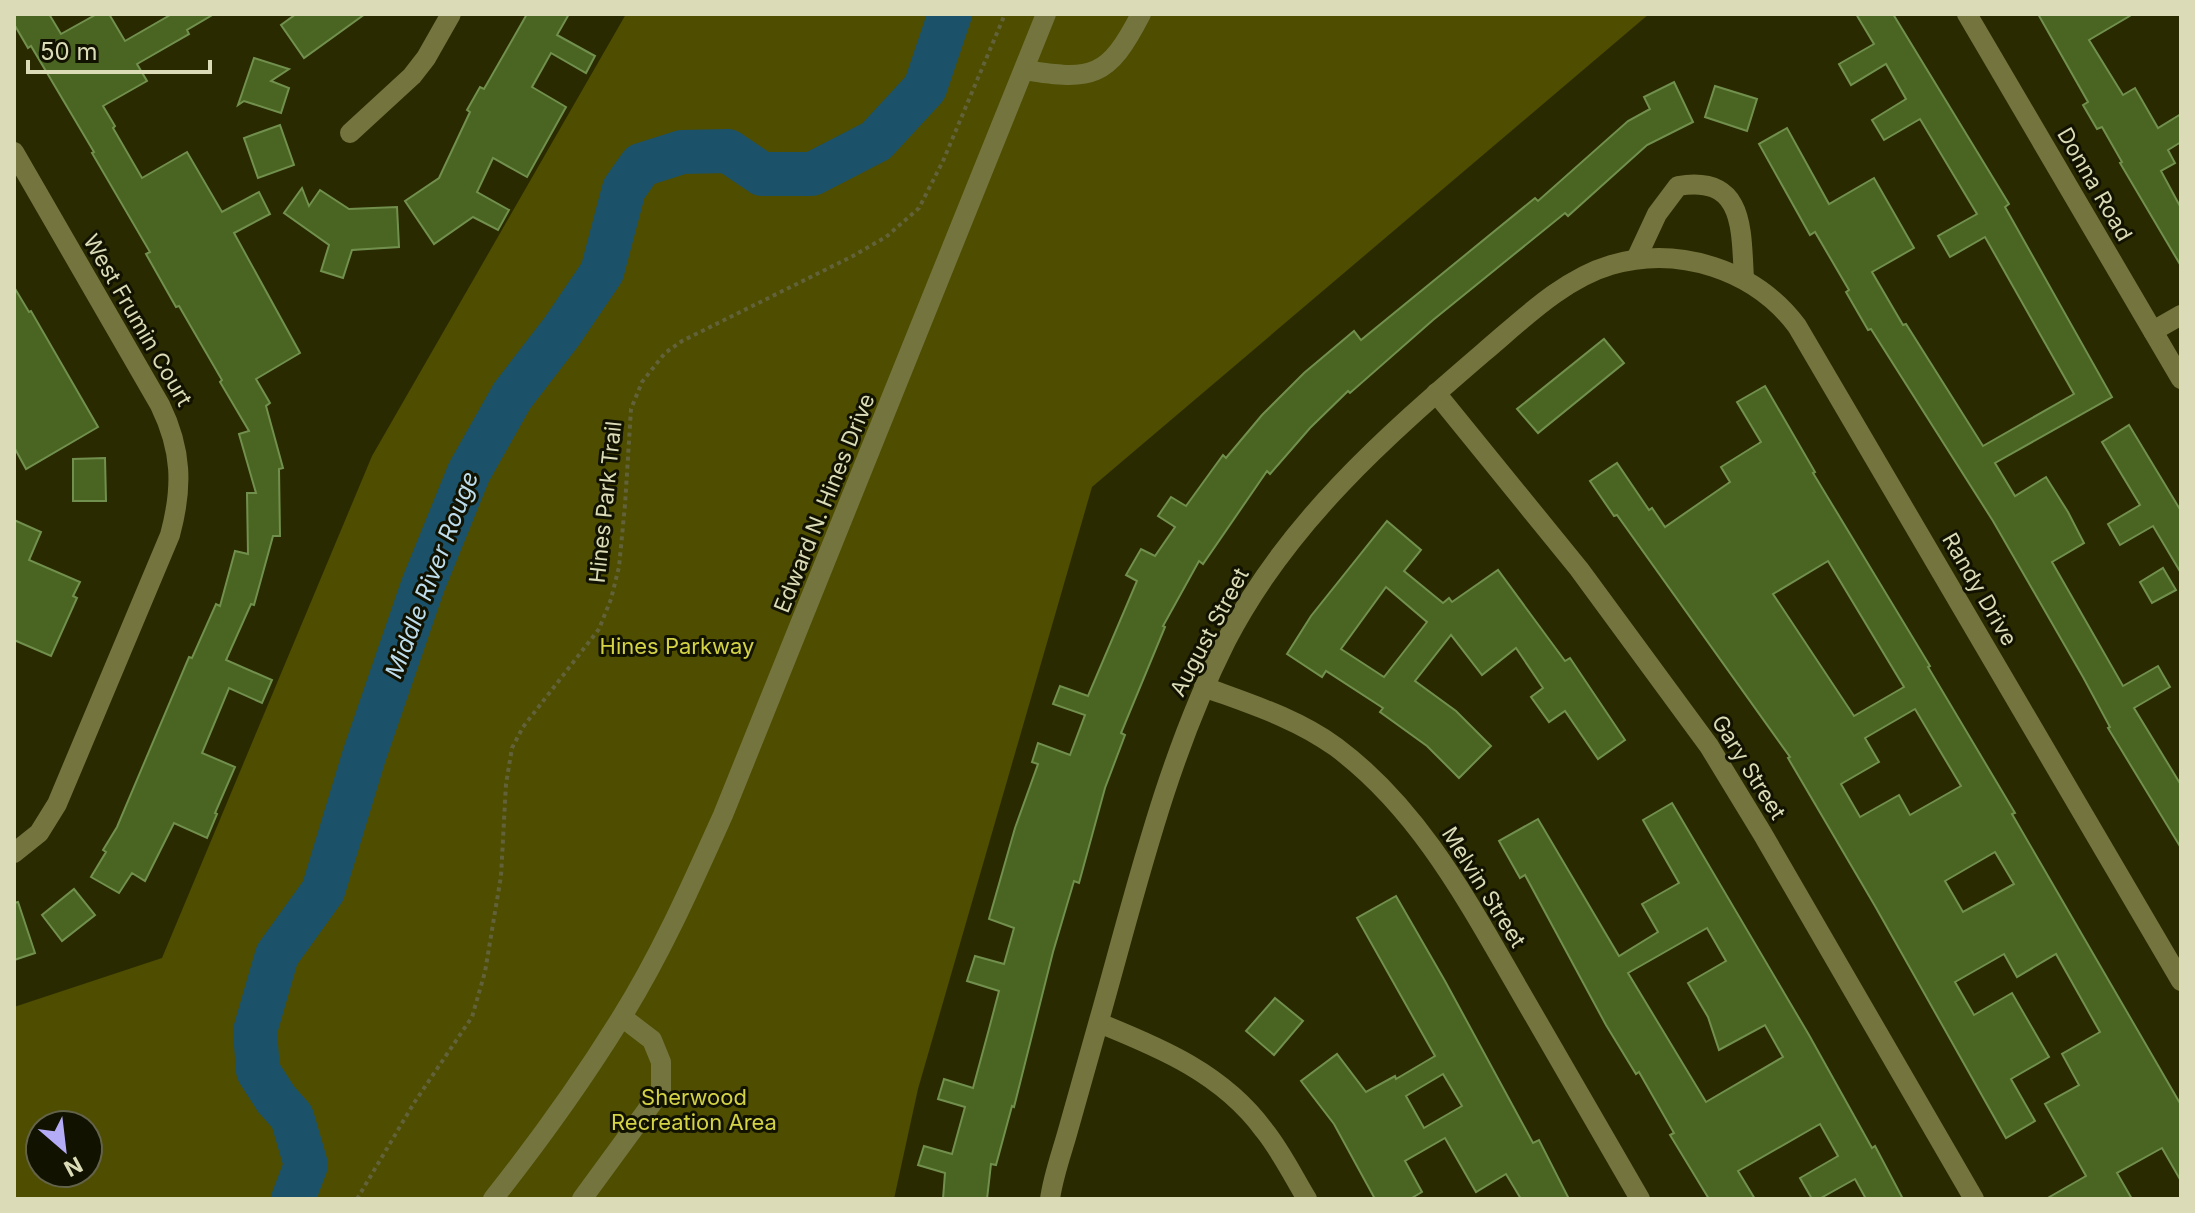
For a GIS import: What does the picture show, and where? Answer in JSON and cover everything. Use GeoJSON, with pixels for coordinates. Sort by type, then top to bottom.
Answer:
{"type":"FeatureCollection","features":[{"type":"Feature","properties":{"kind":"street"},"geometry":{"type":"LineString","coordinates":[[350,133],[412,76],[451,14]]}},
{"type":"Feature","properties":{"kind":"street","name":"Edward N. Hines Drive"},"geometry":{"type":"LineString","coordinates":[[493,1199],[539,1141],[622,1017],[677,916],[723,815],[1046,14]]}},
{"type":"Feature","properties":{"kind":"street"},"geometry":{"type":"LineString","coordinates":[[1024,70],[1066,76],[1101,69],[1123,48],[1141,14]]}},
{"type":"Feature","properties":{"kind":"street","name":"Donna Road"},"geometry":{"type":"LineString","coordinates":[[1967,14],[2181,379]]}},
{"type":"Feature","properties":{"kind":"street","name":"West Frumin Court"},"geometry":{"type":"LineString","coordinates":[[14,152],[170,425],[176,445],[180,490],[170,535],[101,702],[46,824],[14,853]]}},
{"type":"Feature","properties":{"kind":"street"},"geometry":{"type":"LineString","coordinates":[[1636,259],[1657,214],[1678,186],[1699,183],[1722,191],[1739,214],[1744,279]]}},
{"type":"Feature","properties":{"kind":"street","name":"August Street"},"geometry":{"type":"LineString","coordinates":[[1050,1199],[1164,792],[1204,687],[1244,609],[1302,525],[1361,461],[1436,393],[1568,285],[1598,270],[1636,259],[1673,258],[1698,263]]}},
{"type":"Feature","properties":{"kind":"street","name":"Randy Drive"},"geometry":{"type":"LineString","coordinates":[[1698,263],[1725,269],[1770,296],[1786,311],[1812,348],[2181,981]]}},
{"type":"Feature","properties":{"kind":"street"},"geometry":{"type":"LineString","coordinates":[[2153,331],[2181,315]]}},
{"type":"Feature","properties":{"kind":"street","name":"Gary Street"},"geometry":{"type":"LineString","coordinates":[[1436,393],[1579,569],[1709,746],[1974,1199]]}},
{"type":"Feature","properties":{"kind":"street","name":"Melvin Street"},"geometry":{"type":"LineString","coordinates":[[1204,687],[1284,716],[1309,730],[1361,767],[1400,805],[1461,890],[1640,1199]]}},
{"type":"Feature","properties":{"kind":"street"},"geometry":{"type":"LineString","coordinates":[[582,1199],[661,1091],[661,1062],[652,1040],[622,1017]]}},
{"type":"Feature","properties":{"kind":"street"},"geometry":{"type":"LineString","coordinates":[[1099,1023],[1193,1065],[1228,1091],[1263,1128],[1307,1199]]}},
{"type":"Feature","properties":{"kind":"path","name":"Hines Park Trail"},"geometry":{"type":"LineString","coordinates":[[357,1199],[414,1103],[472,1017],[485,972],[501,876],[506,784],[512,748],[523,727],[599,629],[611,599],[619,567],[631,409],[642,382],[665,353],[682,341],[851,257],[886,237],[919,208],[943,161],[1005,14]]}},
{"type":"Feature","properties":{"kind":"green space","name":"Hines Parkway"},"geometry":{"type":"Polygon","coordinates":[[[626,14],[1649,14],[1092,487],[918,1089],[894,1199],[14,1199],[14,1007],[162,958],[372,456],[626,14]]]}},
{"type":"Feature","properties":{"kind":"building"},"geometry":{"type":"Polygon","coordinates":[[[14,14],[49,14],[61,34],[97,14],[109,14],[125,41],[172,14],[214,14],[187,30],[189,34],[137,64],[147,81],[103,106],[142,178],[187,152],[222,212],[259,192],[270,214],[234,233],[300,353],[256,379],[270,403],[266,406],[283,468],[279,469],[280,536],[273,536],[254,605],[251,604],[226,660],[272,680],[262,703],[229,688],[202,753],[235,767],[207,838],[174,823],[145,881],[132,873],[119,893],[91,877],[106,852],[103,850],[117,827],[189,657],[192,658],[216,604],[220,606],[235,551],[248,554],[247,493],[256,493],[239,434],[249,431],[146,254],[150,252],[94,152],[31,46],[28,48],[14,24],[14,14]]]}},
{"type":"Feature","properties":{"kind":"building"},"geometry":{"type":"Polygon","coordinates":[[[296,14],[365,14],[304,58],[281,25],[296,14]]]}},
{"type":"Feature","properties":{"kind":"building"},"geometry":{"type":"Polygon","coordinates":[[[527,14],[569,14],[557,35],[595,56],[586,73],[551,53],[532,87],[566,107],[527,177],[493,158],[477,192],[509,210],[498,230],[473,217],[434,244],[405,201],[439,178],[470,112],[467,110],[480,87],[484,89],[527,14]]]}},
{"type":"Feature","properties":{"kind":"building"},"geometry":{"type":"Polygon","coordinates":[[[1856,14],[1893,14],[2009,204],[2005,207],[2112,397],[1995,463],[2015,496],[2046,477],[2068,512],[2084,543],[2052,562],[2123,686],[2158,666],[2170,687],[2134,708],[2181,785],[2181,848],[2108,728],[2083,677],[1993,521],[1871,329],[1868,330],[1846,292],[1849,290],[1815,232],[1810,235],[1759,144],[1787,128],[1829,204],[1874,178],[1914,248],[1872,272],[1983,446],[2074,394],[1985,237],[1950,257],[1938,236],[1977,214],[1920,119],[1884,140],[1872,120],[1906,99],[1886,64],[1851,85],[1839,64],[1874,44],[1856,14]]]}},
{"type":"Feature","properties":{"kind":"building"},"geometry":{"type":"Polygon","coordinates":[[[2038,14],[2133,14],[2089,40],[2123,95],[2135,88],[2158,128],[2181,114],[2181,142],[2168,150],[2175,163],[2161,171],[2181,208],[2181,266],[2102,127],[2097,129],[2083,105],[2088,102],[2038,14]]]}},
{"type":"Feature","properties":{"kind":"building"},"geometry":{"type":"Polygon","coordinates":[[[254,58],[289,69],[271,81],[289,88],[281,113],[244,101],[238,105],[254,58]]]}},
{"type":"Feature","properties":{"kind":"building"},"geometry":{"type":"Polygon","coordinates":[[[1674,82],[1693,122],[1647,145],[1568,216],[1565,213],[1433,320],[1350,393],[1348,391],[1270,474],[1267,471],[1203,564],[1199,561],[1163,626],[1121,733],[1125,735],[1105,788],[1079,883],[1074,881],[1053,952],[1014,1107],[996,1165],[991,1164],[987,1199],[943,1199],[945,1173],[918,1165],[924,1146],[952,1154],[965,1107],[938,1099],[944,1079],[973,1088],[999,991],[967,981],[975,956],[1004,964],[1014,928],[989,919],[1015,828],[1038,764],[1032,762],[1038,743],[1070,755],[1085,715],[1053,704],[1060,686],[1088,696],[1137,581],[1126,575],[1141,549],[1155,556],[1175,527],[1158,516],[1171,497],[1186,506],[1223,455],[1226,458],[1262,415],[1304,373],[1354,331],[1361,340],[1535,198],[1538,201],[1628,121],[1650,109],[1644,97],[1674,82]]]}},
{"type":"Feature","properties":{"kind":"building"},"geometry":{"type":"Polygon","coordinates":[[[1715,86],[1757,99],[1747,131],[1705,117],[1715,86]]]}},
{"type":"Feature","properties":{"kind":"building"},"geometry":{"type":"Polygon","coordinates":[[[280,125],[294,165],[258,178],[244,138],[280,125]]]}},
{"type":"Feature","properties":{"kind":"building"},"geometry":{"type":"Polygon","coordinates":[[[302,188],[309,206],[320,190],[349,209],[397,207],[399,247],[352,250],[343,278],[321,271],[329,245],[284,213],[302,188]]]}},
{"type":"Feature","properties":{"kind":"building"},"geometry":{"type":"Polygon","coordinates":[[[14,287],[98,427],[26,469],[14,447],[14,287]]]}},
{"type":"Feature","properties":{"kind":"building"},"geometry":{"type":"Polygon","coordinates":[[[1604,339],[1624,363],[1538,433],[1517,409],[1604,339]]]}},
{"type":"Feature","properties":{"kind":"building"},"geometry":{"type":"Polygon","coordinates":[[[1765,386],[1813,473],[2015,813],[2012,814],[2181,1105],[2181,1181],[2162,1148],[2117,1173],[2132,1199],[2046,1199],[2086,1176],[2045,1104],[2079,1085],[2062,1054],[2100,1032],[2056,954],[2017,977],[2004,954],[1955,982],[1974,1015],[2012,993],[2049,1057],[2011,1079],[2035,1121],[2006,1138],[1790,757],[1590,481],[1617,463],[1649,510],[1652,508],[1665,527],[1730,482],[1721,467],[1761,442],[1737,402],[1765,386]],[[1828,561],[1773,594],[1854,716],[1904,687],[1828,561]],[[1915,709],[1865,738],[1879,762],[1841,784],[1860,817],[1899,795],[1910,815],[1961,786],[1915,709]],[[1995,852],[1945,881],[1963,912],[2014,884],[1995,852]]]}},
{"type":"Feature","properties":{"kind":"building"},"geometry":{"type":"Polygon","coordinates":[[[2129,425],[2181,511],[2181,573],[2153,526],[2120,545],[2108,524],[2140,505],[2102,442],[2129,425]]]}},
{"type":"Feature","properties":{"kind":"building"},"geometry":{"type":"Polygon","coordinates":[[[105,458],[106,501],[73,501],[73,459],[105,458]]]}},
{"type":"Feature","properties":{"kind":"building"},"geometry":{"type":"Polygon","coordinates":[[[14,520],[41,532],[29,560],[80,582],[73,596],[77,598],[51,656],[14,640],[14,520]]]}},
{"type":"Feature","properties":{"kind":"building"},"geometry":{"type":"Polygon","coordinates":[[[1387,521],[1421,550],[1404,571],[1443,603],[1449,598],[1452,602],[1498,570],[1565,661],[1570,658],[1625,740],[1598,759],[1565,711],[1549,722],[1531,697],[1543,688],[1516,648],[1482,675],[1451,635],[1415,681],[1456,711],[1491,746],[1459,778],[1427,746],[1380,712],[1383,708],[1326,671],[1322,677],[1287,654],[1311,616],[1387,521]],[[1386,587],[1341,649],[1384,677],[1427,622],[1386,587]]]}},
{"type":"Feature","properties":{"kind":"building"},"geometry":{"type":"Polygon","coordinates":[[[2163,568],[2176,590],[2152,603],[2140,582],[2163,568]]]}},
{"type":"Feature","properties":{"kind":"building"},"geometry":{"type":"Polygon","coordinates":[[[1672,803],[1872,1148],[1875,1146],[1903,1199],[1866,1199],[1855,1179],[1819,1199],[1812,1199],[1800,1178],[1838,1156],[1820,1124],[1738,1171],[1755,1199],[1709,1199],[1670,1135],[1674,1133],[1639,1072],[1636,1074],[1606,1025],[1525,875],[1520,878],[1499,841],[1538,819],[1619,956],[1658,932],[1642,904],[1679,883],[1643,820],[1672,803]],[[1707,928],[1628,973],[1706,1102],[1783,1057],[1765,1025],[1719,1050],[1708,1017],[1688,983],[1726,961],[1707,928]]]}},
{"type":"Feature","properties":{"kind":"building"},"geometry":{"type":"Polygon","coordinates":[[[74,889],[95,915],[62,941],[42,915],[74,889]]]}},
{"type":"Feature","properties":{"kind":"building"},"geometry":{"type":"Polygon","coordinates":[[[1396,896],[1533,1143],[1539,1140],[1569,1199],[1521,1199],[1506,1174],[1476,1192],[1445,1138],[1405,1161],[1422,1192],[1410,1199],[1375,1199],[1334,1124],[1301,1081],[1337,1054],[1366,1092],[1435,1056],[1357,918],[1396,896]],[[1443,1074],[1406,1096],[1424,1128],[1462,1106],[1443,1074]]]}},
{"type":"Feature","properties":{"kind":"building"},"geometry":{"type":"Polygon","coordinates":[[[18,902],[35,953],[14,960],[14,903],[18,902]]]}},
{"type":"Feature","properties":{"kind":"building"},"geometry":{"type":"Polygon","coordinates":[[[1275,998],[1303,1021],[1274,1055],[1246,1031],[1275,998]]]}},
{"type":"Feature","properties":{"kind":"waterway","name":"Middle River Rouge"},"geometry":{"type":"LineString","coordinates":[[293,1199],[306,1165],[292,1117],[258,1071],[255,1031],[277,955],[323,891],[364,756],[423,585],[469,472],[512,396],[602,272],[624,189],[641,165],[682,152],[728,151],[762,174],[812,174],[876,141],[925,88],[950,14]]}},
{"type":"Feature","properties":{"kind":"park label","name":"Sherwood Recreation Area"},"geometry":{"type":"Point","coordinates":[694,1110]}}]}
